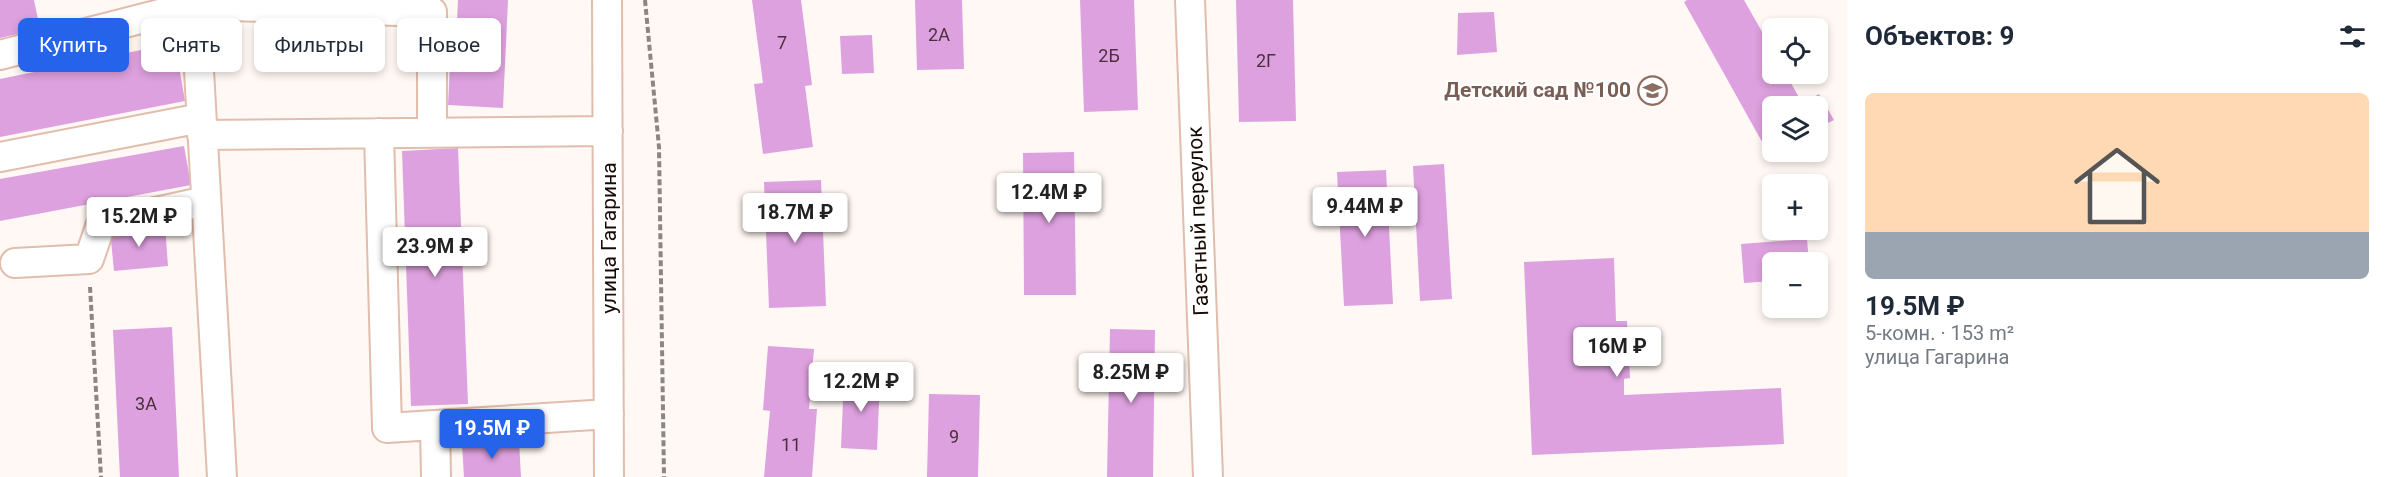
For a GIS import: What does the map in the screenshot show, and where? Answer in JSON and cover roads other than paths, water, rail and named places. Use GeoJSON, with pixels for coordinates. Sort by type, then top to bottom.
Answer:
{"type":"FeatureCollection","features":[{"type":"Feature","properties":{"kind":"street","name":"улица Гагарина"},"geometry":{"type":"LineString","coordinates":[[607,0],[609,477]]}},
{"type":"Feature","properties":{"kind":"street","name":"Газетный переулок"},"geometry":{"type":"LineString","coordinates":[[1190,0],[1208,477]]}},
{"type":"Feature","properties":{"kind":"street"},"geometry":{"type":"LineString","coordinates":[[0,55],[195,2],[432,12],[432,132]]}},
{"type":"Feature","properties":{"kind":"street"},"geometry":{"type":"LineString","coordinates":[[195,2],[222,477]]}},
{"type":"Feature","properties":{"kind":"street"},"geometry":{"type":"LineString","coordinates":[[0,157],[202,126],[379,133],[608,131]]}},
{"type":"Feature","properties":{"kind":"street"},"geometry":{"type":"LineString","coordinates":[[379,133],[387,428],[609,414]]}},
{"type":"Feature","properties":{"kind":"street"},"geometry":{"type":"LineString","coordinates":[[15,263],[89,259],[101,224],[206,201]]}},
{"type":"Feature","properties":{"kind":"street"},"geometry":{"type":"LineString","coordinates":[[435,425],[436,477]]}},
{"type":"Feature","properties":{"kind":"place","name":"Детский сад №100"},"geometry":{"type":"Point","coordinates":[1652,90]}}]}
